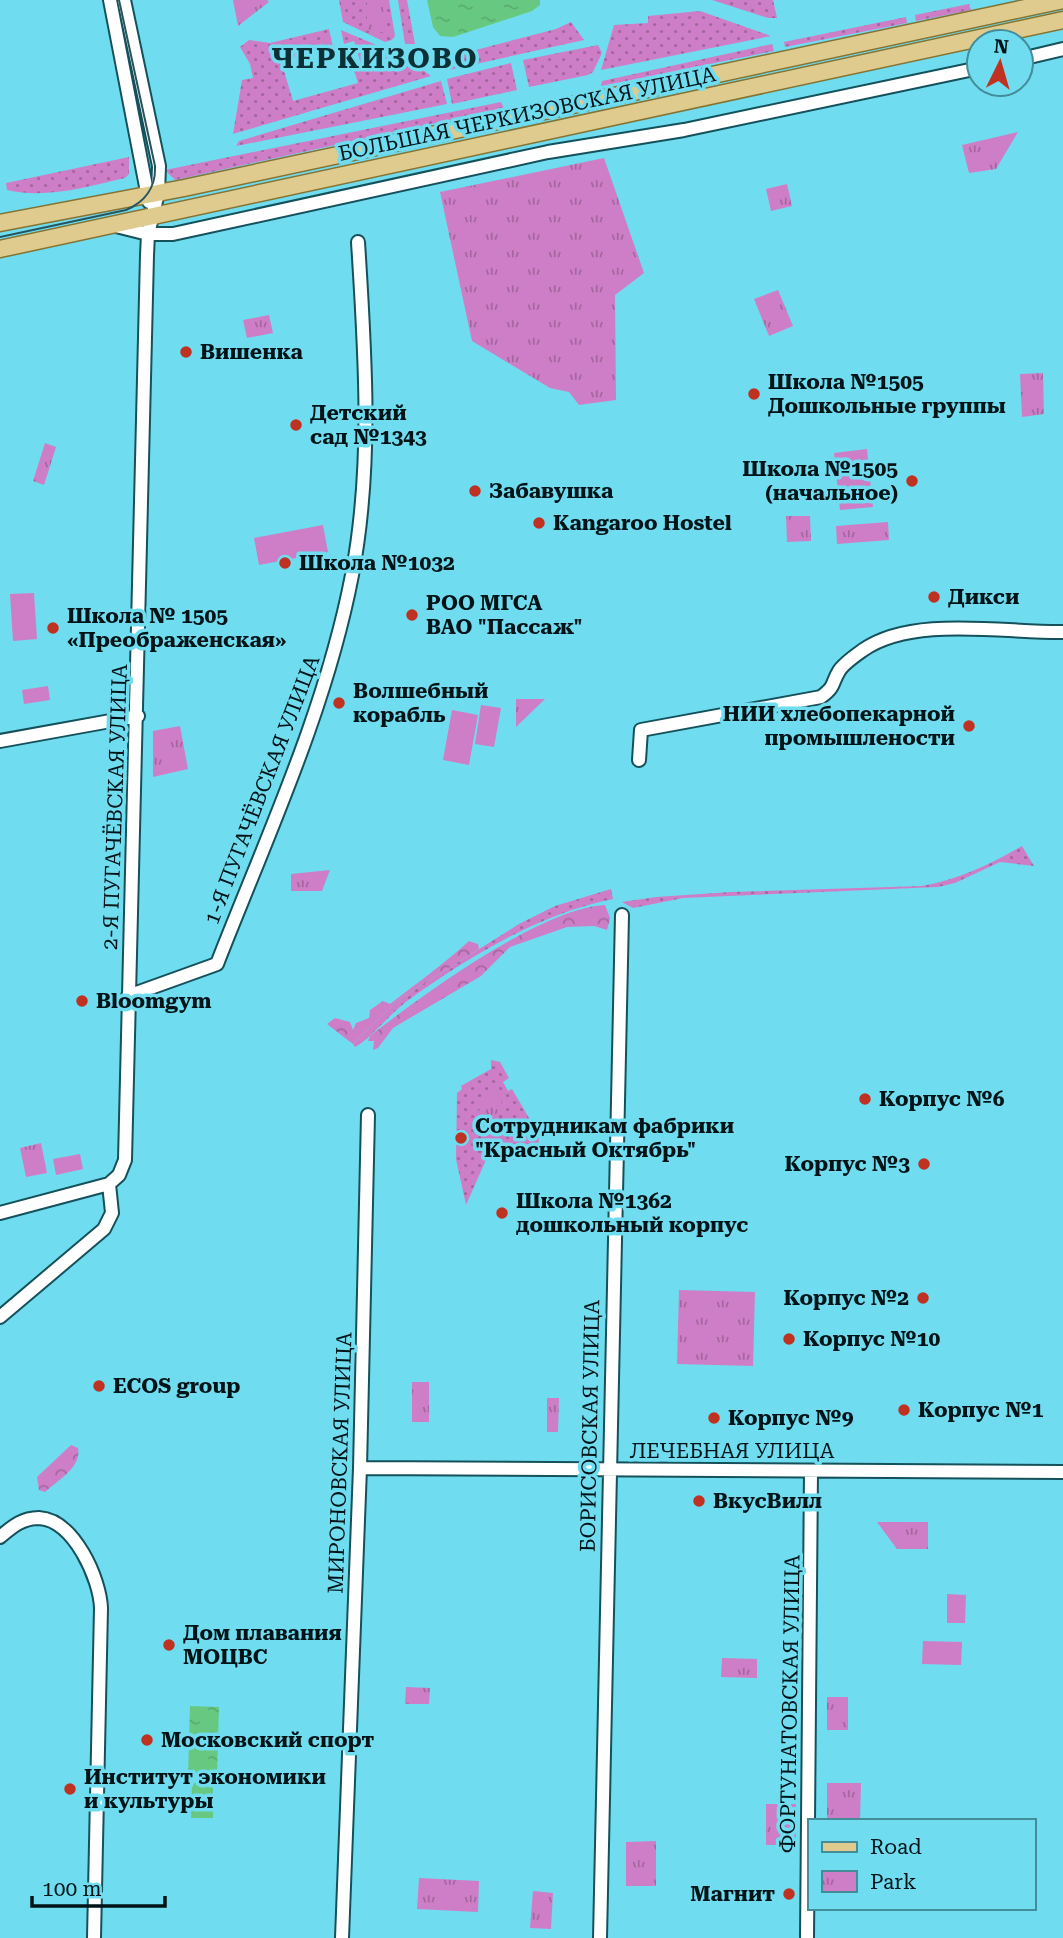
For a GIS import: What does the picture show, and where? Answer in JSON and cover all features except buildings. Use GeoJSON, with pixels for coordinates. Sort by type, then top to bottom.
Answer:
{"type":"FeatureCollection","features":[{"type":"Feature","properties":{"kind":"main road","name":"БОЛЬШАЯ ЧЕРКИЗОВСКАЯ УЛИЦА"},"geometry":{"type":"LineString","coordinates":[[0,223],[153,194],[1063,0]]}},
{"type":"Feature","properties":{"kind":"main road","name":"БОЛЬШАЯ ЧЕРКИЗОВСКАЯ УЛИЦА"},"geometry":{"type":"LineString","coordinates":[[0,249],[1063,20]]}},
{"type":"Feature","properties":{"kind":"street"},"geometry":{"type":"LineString","coordinates":[[110,0],[153,194]]}},
{"type":"Feature","properties":{"kind":"street"},"geometry":{"type":"LineString","coordinates":[[124,0],[159,166],[152,216]]}},
{"type":"Feature","properties":{"kind":"street"},"geometry":{"type":"LineString","coordinates":[[1035,56],[1063,49]]}},
{"type":"Feature","properties":{"kind":"street"},"geometry":{"type":"LineString","coordinates":[[111,225],[148,234],[173,234],[548,152],[684,130],[965,71]]}},
{"type":"Feature","properties":{"kind":"street","name":"2-Я ПУГАЧЁВСКАЯ УЛИЦА"},"geometry":{"type":"LineString","coordinates":[[109,1184],[119,1175],[125,1160],[148,234],[152,216]]}},
{"type":"Feature","properties":{"kind":"street","name":"1-Я ПУГАЧЁВСКАЯ УЛИЦА"},"geometry":{"type":"LineString","coordinates":[[128,996],[217,964],[327,679],[352,574],[362,502],[366,386],[358,242]]}},
{"type":"Feature","properties":{"kind":"street"},"geometry":{"type":"LineString","coordinates":[[639,760],[641,730],[821,697],[833,688],[839,671],[864,650],[887,637],[990,627],[1026,632],[1063,632]]}},
{"type":"Feature","properties":{"kind":"street"},"geometry":{"type":"LineString","coordinates":[[0,741],[138,716]]}},
{"type":"Feature","properties":{"kind":"street","name":"БОРИСОВСКАЯ УЛИЦА"},"geometry":{"type":"LineString","coordinates":[[600,1938],[622,915]]}},
{"type":"Feature","properties":{"kind":"street","name":"МИРОНОВСКАЯ УЛИЦА"},"geometry":{"type":"LineString","coordinates":[[342,1938],[360,1468],[368,1115]]}},
{"type":"Feature","properties":{"kind":"street"},"geometry":{"type":"LineString","coordinates":[[0,1213],[109,1184],[112,1213],[104,1229],[0,1317]]}},
{"type":"Feature","properties":{"kind":"street","name":"ЛЕЧЕБНАЯ УЛИЦА"},"geometry":{"type":"LineString","coordinates":[[360,1468],[1063,1472]]}},
{"type":"Feature","properties":{"kind":"street","name":"ФОРТУНАТОВСКАЯ УЛИЦА"},"geometry":{"type":"LineString","coordinates":[[808,1819],[811,1471]]}},
{"type":"Feature","properties":{"kind":"street"},"geometry":{"type":"LineString","coordinates":[[0,1537],[21,1521],[38,1518],[53,1523],[82,1553],[94,1570],[100,1593],[94,1938]]}},
{"type":"Feature","properties":{"kind":"street","name":"ФОРТУНАТОВСКАЯ УЛИЦА"},"geometry":{"type":"LineString","coordinates":[[807,1938],[808,1821]]}},
{"type":"Feature","properties":{"kind":"green space"},"geometry":{"type":"Polygon","coordinates":[[[233,0],[267,0],[269,2],[238,26],[233,0]]]}},
{"type":"Feature","properties":{"kind":"green space"},"geometry":{"type":"Polygon","coordinates":[[[339,0],[389,0],[395,36],[385,42],[343,22],[339,0]]]}},
{"type":"Feature","properties":{"kind":"green space"},"geometry":{"type":"Polygon","coordinates":[[[367,0],[383,0],[384,32],[367,31],[367,0]]]}},
{"type":"Feature","properties":{"kind":"green space"},"geometry":{"type":"Polygon","coordinates":[[[398,0],[407,0],[415,44],[405,44],[398,0]]]}},
{"type":"Feature","properties":{"kind":"green space"},"geometry":{"type":"Polygon","coordinates":[[[712,0],[773,0],[777,18],[768,18],[712,0]]]}},
{"type":"Feature","properties":{"kind":"green space"},"geometry":{"type":"Polygon","coordinates":[[[969,4],[971,10],[916,21],[915,15],[969,4]]]}},
{"type":"Feature","properties":{"kind":"green space"},"geometry":{"type":"Polygon","coordinates":[[[700,11],[771,36],[601,70],[614,25],[648,23],[648,16],[700,11]]]}},
{"type":"Feature","properties":{"kind":"green space"},"geometry":{"type":"Polygon","coordinates":[[[906,17],[907,23],[785,47],[784,42],[906,17]]]}},
{"type":"Feature","properties":{"kind":"green space"},"geometry":{"type":"Polygon","coordinates":[[[571,22],[584,40],[444,71],[420,59],[438,60],[556,29],[571,22]]]}},
{"type":"Feature","properties":{"kind":"green space"},"geometry":{"type":"Polygon","coordinates":[[[329,29],[333,47],[281,61],[293,101],[358,83],[353,67],[361,64],[354,41],[344,44],[341,30],[405,57],[431,76],[233,134],[242,80],[253,78],[250,64],[240,47],[249,40],[270,43],[329,29]]]}},
{"type":"Feature","properties":{"kind":"green space"},"geometry":{"type":"Polygon","coordinates":[[[772,44],[774,51],[601,86],[602,81],[772,44]]]}},
{"type":"Feature","properties":{"kind":"green space"},"geometry":{"type":"Polygon","coordinates":[[[598,45],[602,53],[593,72],[529,87],[523,60],[598,45]]]}},
{"type":"Feature","properties":{"kind":"green space"},"geometry":{"type":"Polygon","coordinates":[[[511,63],[517,90],[452,104],[447,79],[511,63]]]}},
{"type":"Feature","properties":{"kind":"green space"},"geometry":{"type":"Polygon","coordinates":[[[441,81],[447,104],[236,146],[239,141],[441,81]]]}},
{"type":"Feature","properties":{"kind":"green space"},"geometry":{"type":"Polygon","coordinates":[[[501,102],[504,108],[175,180],[165,170],[501,102]]]}},
{"type":"Feature","properties":{"kind":"green space"},"geometry":{"type":"Polygon","coordinates":[[[1018,132],[996,169],[969,173],[962,145],[1018,132]]]}},
{"type":"Feature","properties":{"kind":"green space"},"geometry":{"type":"Polygon","coordinates":[[[129,157],[129,174],[125,178],[51,193],[7,190],[6,183],[129,157]]]}},
{"type":"Feature","properties":{"kind":"green space"},"geometry":{"type":"Polygon","coordinates":[[[604,158],[644,273],[615,295],[616,400],[579,405],[569,392],[550,388],[472,341],[440,192],[604,158]]]}},
{"type":"Feature","properties":{"kind":"green space"},"geometry":{"type":"Polygon","coordinates":[[[787,184],[792,206],[771,211],[766,189],[787,184]]]}},
{"type":"Feature","properties":{"kind":"green space"},"geometry":{"type":"Polygon","coordinates":[[[778,290],[793,326],[769,336],[754,299],[778,290]]]}},
{"type":"Feature","properties":{"kind":"green space"},"geometry":{"type":"Polygon","coordinates":[[[269,315],[273,333],[247,338],[243,320],[269,315]]]}},
{"type":"Feature","properties":{"kind":"green space"},"geometry":{"type":"Polygon","coordinates":[[[1043,373],[1044,414],[1022,417],[1020,374],[1043,373]]]}},
{"type":"Feature","properties":{"kind":"green space"},"geometry":{"type":"Polygon","coordinates":[[[45,443],[56,447],[44,485],[33,481],[45,443]]]}},
{"type":"Feature","properties":{"kind":"green space"},"geometry":{"type":"Polygon","coordinates":[[[867,449],[873,507],[840,510],[834,453],[867,449]]]}},
{"type":"Feature","properties":{"kind":"green space"},"geometry":{"type":"Polygon","coordinates":[[[786,516],[810,516],[811,541],[787,542],[786,516]]]}},
{"type":"Feature","properties":{"kind":"green space"},"geometry":{"type":"Polygon","coordinates":[[[888,522],[889,540],[837,544],[836,526],[888,522]]]}},
{"type":"Feature","properties":{"kind":"green space"},"geometry":{"type":"Polygon","coordinates":[[[323,525],[328,552],[259,565],[254,538],[323,525]]]}},
{"type":"Feature","properties":{"kind":"green space"},"geometry":{"type":"Polygon","coordinates":[[[34,593],[37,639],[13,641],[10,594],[34,593]]]}},
{"type":"Feature","properties":{"kind":"green space"},"geometry":{"type":"Polygon","coordinates":[[[48,686],[50,700],[24,704],[22,690],[48,686]]]}},
{"type":"Feature","properties":{"kind":"green space"},"geometry":{"type":"Polygon","coordinates":[[[516,699],[545,699],[516,727],[516,699]]]}},
{"type":"Feature","properties":{"kind":"green space"},"geometry":{"type":"Polygon","coordinates":[[[481,705],[501,708],[494,747],[475,744],[481,705]]]}},
{"type":"Feature","properties":{"kind":"green space"},"geometry":{"type":"Polygon","coordinates":[[[452,710],[478,715],[469,765],[443,760],[452,710]]]}},
{"type":"Feature","properties":{"kind":"green space"},"geometry":{"type":"Polygon","coordinates":[[[180,726],[188,769],[153,777],[153,731],[180,726]]]}},
{"type":"Feature","properties":{"kind":"green space"},"geometry":{"type":"Polygon","coordinates":[[[1022,846],[1034,866],[1000,862],[955,883],[938,887],[683,898],[633,908],[622,902],[731,892],[922,886],[974,870],[1022,846]]]}},
{"type":"Feature","properties":{"kind":"green space"},"geometry":{"type":"Polygon","coordinates":[[[330,870],[322,891],[291,891],[291,874],[330,870]]]}},
{"type":"Feature","properties":{"kind":"green space"},"geometry":{"type":"Polygon","coordinates":[[[611,889],[613,899],[558,915],[480,953],[407,1001],[360,1044],[355,1047],[353,1044],[399,999],[519,924],[555,906],[611,889]]]}},
{"type":"Feature","properties":{"kind":"green space"},"geometry":{"type":"Polygon","coordinates":[[[605,905],[610,918],[607,930],[594,926],[567,927],[510,947],[481,976],[393,1028],[378,1048],[373,1050],[374,1041],[368,1041],[370,1036],[419,999],[483,957],[548,921],[579,910],[605,905]]]}},
{"type":"Feature","properties":{"kind":"green space"},"geometry":{"type":"Polygon","coordinates":[[[469,941],[478,944],[479,949],[399,999],[353,1044],[327,1024],[335,1018],[350,1022],[353,1030],[356,1023],[369,1018],[370,1010],[383,1001],[390,1004],[469,941]]]}},
{"type":"Feature","properties":{"kind":"green space"},"geometry":{"type":"Polygon","coordinates":[[[491,1060],[500,1062],[509,1078],[503,1082],[508,1091],[512,1089],[539,1135],[538,1159],[486,1160],[466,1205],[456,1159],[457,1093],[462,1089],[461,1086],[491,1069],[491,1060]]]}},
{"type":"Feature","properties":{"kind":"green space"},"geometry":{"type":"Polygon","coordinates":[[[494,1088],[499,1088],[503,1112],[482,1117],[478,1106],[494,1088]]]}},
{"type":"Feature","properties":{"kind":"green space"},"geometry":{"type":"Polygon","coordinates":[[[496,1123],[507,1132],[504,1146],[484,1148],[480,1130],[496,1123]]]}},
{"type":"Feature","properties":{"kind":"green space"},"geometry":{"type":"Polygon","coordinates":[[[41,1143],[47,1173],[26,1177],[20,1148],[41,1143]]]}},
{"type":"Feature","properties":{"kind":"green space"},"geometry":{"type":"Polygon","coordinates":[[[80,1154],[83,1169],[56,1175],[53,1159],[80,1154]]]}},
{"type":"Feature","properties":{"kind":"green space"},"geometry":{"type":"Polygon","coordinates":[[[679,1290],[755,1292],[753,1366],[677,1364],[679,1290]]]}},
{"type":"Feature","properties":{"kind":"green space"},"geometry":{"type":"Polygon","coordinates":[[[412,1382],[429,1382],[429,1422],[412,1422],[412,1382]]]}},
{"type":"Feature","properties":{"kind":"green space"},"geometry":{"type":"Polygon","coordinates":[[[547,1398],[559,1398],[558,1432],[547,1432],[547,1398]]]}},
{"type":"Feature","properties":{"kind":"green space"},"geometry":{"type":"Polygon","coordinates":[[[71,1445],[78,1448],[73,1467],[45,1492],[39,1490],[37,1477],[71,1445]]]}},
{"type":"Feature","properties":{"kind":"green space"},"geometry":{"type":"Polygon","coordinates":[[[877,1522],[928,1522],[928,1549],[897,1549],[877,1522]]]}},
{"type":"Feature","properties":{"kind":"green space"},"geometry":{"type":"Polygon","coordinates":[[[947,1594],[966,1595],[965,1623],[947,1623],[947,1594]]]}},
{"type":"Feature","properties":{"kind":"green space"},"geometry":{"type":"Polygon","coordinates":[[[923,1641],[962,1642],[961,1665],[922,1664],[923,1641]]]}},
{"type":"Feature","properties":{"kind":"green space"},"geometry":{"type":"Polygon","coordinates":[[[722,1658],[757,1659],[757,1678],[721,1677],[722,1658]]]}},
{"type":"Feature","properties":{"kind":"green space"},"geometry":{"type":"Polygon","coordinates":[[[406,1687],[430,1688],[429,1704],[405,1704],[406,1687]]]}},
{"type":"Feature","properties":{"kind":"green space"},"geometry":{"type":"Polygon","coordinates":[[[827,1697],[848,1697],[848,1730],[827,1730],[827,1697]]]}},
{"type":"Feature","properties":{"kind":"green space"},"geometry":{"type":"Polygon","coordinates":[[[827,1783],[861,1783],[860,1819],[827,1819],[827,1783]]]}},
{"type":"Feature","properties":{"kind":"green space"},"geometry":{"type":"Polygon","coordinates":[[[766,1804],[796,1804],[796,1845],[766,1845],[766,1804]]]}},
{"type":"Feature","properties":{"kind":"green space"},"geometry":{"type":"Polygon","coordinates":[[[656,1841],[656,1886],[626,1886],[626,1842],[656,1841]]]}},
{"type":"Feature","properties":{"kind":"green space"},"geometry":{"type":"Polygon","coordinates":[[[419,1878],[479,1881],[478,1912],[417,1909],[419,1878]]]}},
{"type":"Feature","properties":{"kind":"green space"},"geometry":{"type":"Polygon","coordinates":[[[533,1891],[553,1893],[551,1929],[530,1928],[533,1891]]]}},
{"type":"Feature","properties":{"kind":"water"},"geometry":{"type":"Polygon","coordinates":[[[427,0],[540,0],[540,5],[532,11],[453,37],[440,36],[433,27],[427,0]]]}},
{"type":"Feature","properties":{"kind":"water"},"geometry":{"type":"Polygon","coordinates":[[[190,1706],[219,1707],[217,1775],[188,1774],[190,1706]]]}},
{"type":"Feature","properties":{"kind":"water"},"geometry":{"type":"Polygon","coordinates":[[[192,1783],[213,1784],[213,1818],[191,1818],[192,1783]]]}},
{"type":"Feature","properties":{"kind":"tram line"},"geometry":{"type":"LineString","coordinates":[[0,237],[126,210],[139,203],[148,193],[154,181],[155,166],[119,0]]}},
{"type":"Feature","properties":{"kind":"place","name":"Вишенка"},"geometry":{"type":"Point","coordinates":[186,352]}},
{"type":"Feature","properties":{"kind":"place","name":"Школа №1505 Дошкольные группы"},"geometry":{"type":"Point","coordinates":[754,394]}},
{"type":"Feature","properties":{"kind":"place","name":"Детский сад №1343"},"geometry":{"type":"Point","coordinates":[296,425]}},
{"type":"Feature","properties":{"kind":"place","name":"Школа №1505 (начальное)"},"geometry":{"type":"Point","coordinates":[912,481]}},
{"type":"Feature","properties":{"kind":"place","name":"Забавушка"},"geometry":{"type":"Point","coordinates":[475,491]}},
{"type":"Feature","properties":{"kind":"place","name":"Kangaroo Hostel"},"geometry":{"type":"Point","coordinates":[539,523]}},
{"type":"Feature","properties":{"kind":"place","name":"Школа №1032"},"geometry":{"type":"Point","coordinates":[285,563]}},
{"type":"Feature","properties":{"kind":"place","name":"Дикси"},"geometry":{"type":"Point","coordinates":[934,597]}},
{"type":"Feature","properties":{"kind":"place","name":"РОО МГСА ВАО \"Пассаж\""},"geometry":{"type":"Point","coordinates":[412,615]}},
{"type":"Feature","properties":{"kind":"place","name":"Школа № 1505 «Преображенская»"},"geometry":{"type":"Point","coordinates":[53,628]}},
{"type":"Feature","properties":{"kind":"place","name":"Волшебный корабль"},"geometry":{"type":"Point","coordinates":[339,703]}},
{"type":"Feature","properties":{"kind":"place","name":"НИИ хлебопекарной промышлености"},"geometry":{"type":"Point","coordinates":[969,726]}},
{"type":"Feature","properties":{"kind":"place","name":"Bloomgym"},"geometry":{"type":"Point","coordinates":[82,1001]}},
{"type":"Feature","properties":{"kind":"place","name":"Корпус №6"},"geometry":{"type":"Point","coordinates":[865,1099]}},
{"type":"Feature","properties":{"kind":"place","name":"Сотрудникам фабрики \"Красный Октябрь\""},"geometry":{"type":"Point","coordinates":[461,1138]}},
{"type":"Feature","properties":{"kind":"place","name":"Корпус №3"},"geometry":{"type":"Point","coordinates":[924,1164]}},
{"type":"Feature","properties":{"kind":"place","name":"Школа №1362 дошкольный корпус"},"geometry":{"type":"Point","coordinates":[502,1213]}},
{"type":"Feature","properties":{"kind":"place","name":"Корпус №2"},"geometry":{"type":"Point","coordinates":[923,1298]}},
{"type":"Feature","properties":{"kind":"place","name":"Корпус №10"},"geometry":{"type":"Point","coordinates":[789,1339]}},
{"type":"Feature","properties":{"kind":"place","name":"ECOS group"},"geometry":{"type":"Point","coordinates":[99,1386]}},
{"type":"Feature","properties":{"kind":"place","name":"Корпус №1"},"geometry":{"type":"Point","coordinates":[904,1410]}},
{"type":"Feature","properties":{"kind":"place","name":"Корпус №9"},"geometry":{"type":"Point","coordinates":[714,1418]}},
{"type":"Feature","properties":{"kind":"place","name":"ВкусВилл"},"geometry":{"type":"Point","coordinates":[699,1501]}},
{"type":"Feature","properties":{"kind":"place","name":"Дом плавания МОЦВС"},"geometry":{"type":"Point","coordinates":[169,1645]}},
{"type":"Feature","properties":{"kind":"place","name":"Московский спорт"},"geometry":{"type":"Point","coordinates":[147,1740]}},
{"type":"Feature","properties":{"kind":"place","name":"Институт экономики и культуры"},"geometry":{"type":"Point","coordinates":[70,1789]}},
{"type":"Feature","properties":{"kind":"place","name":"Магнит"},"geometry":{"type":"Point","coordinates":[789,1894]}},
{"type":"Feature","properties":{"kind":"district","name":"ЧЕРКИЗОВО"},"geometry":{"type":"Point","coordinates":[375,58]}}]}
